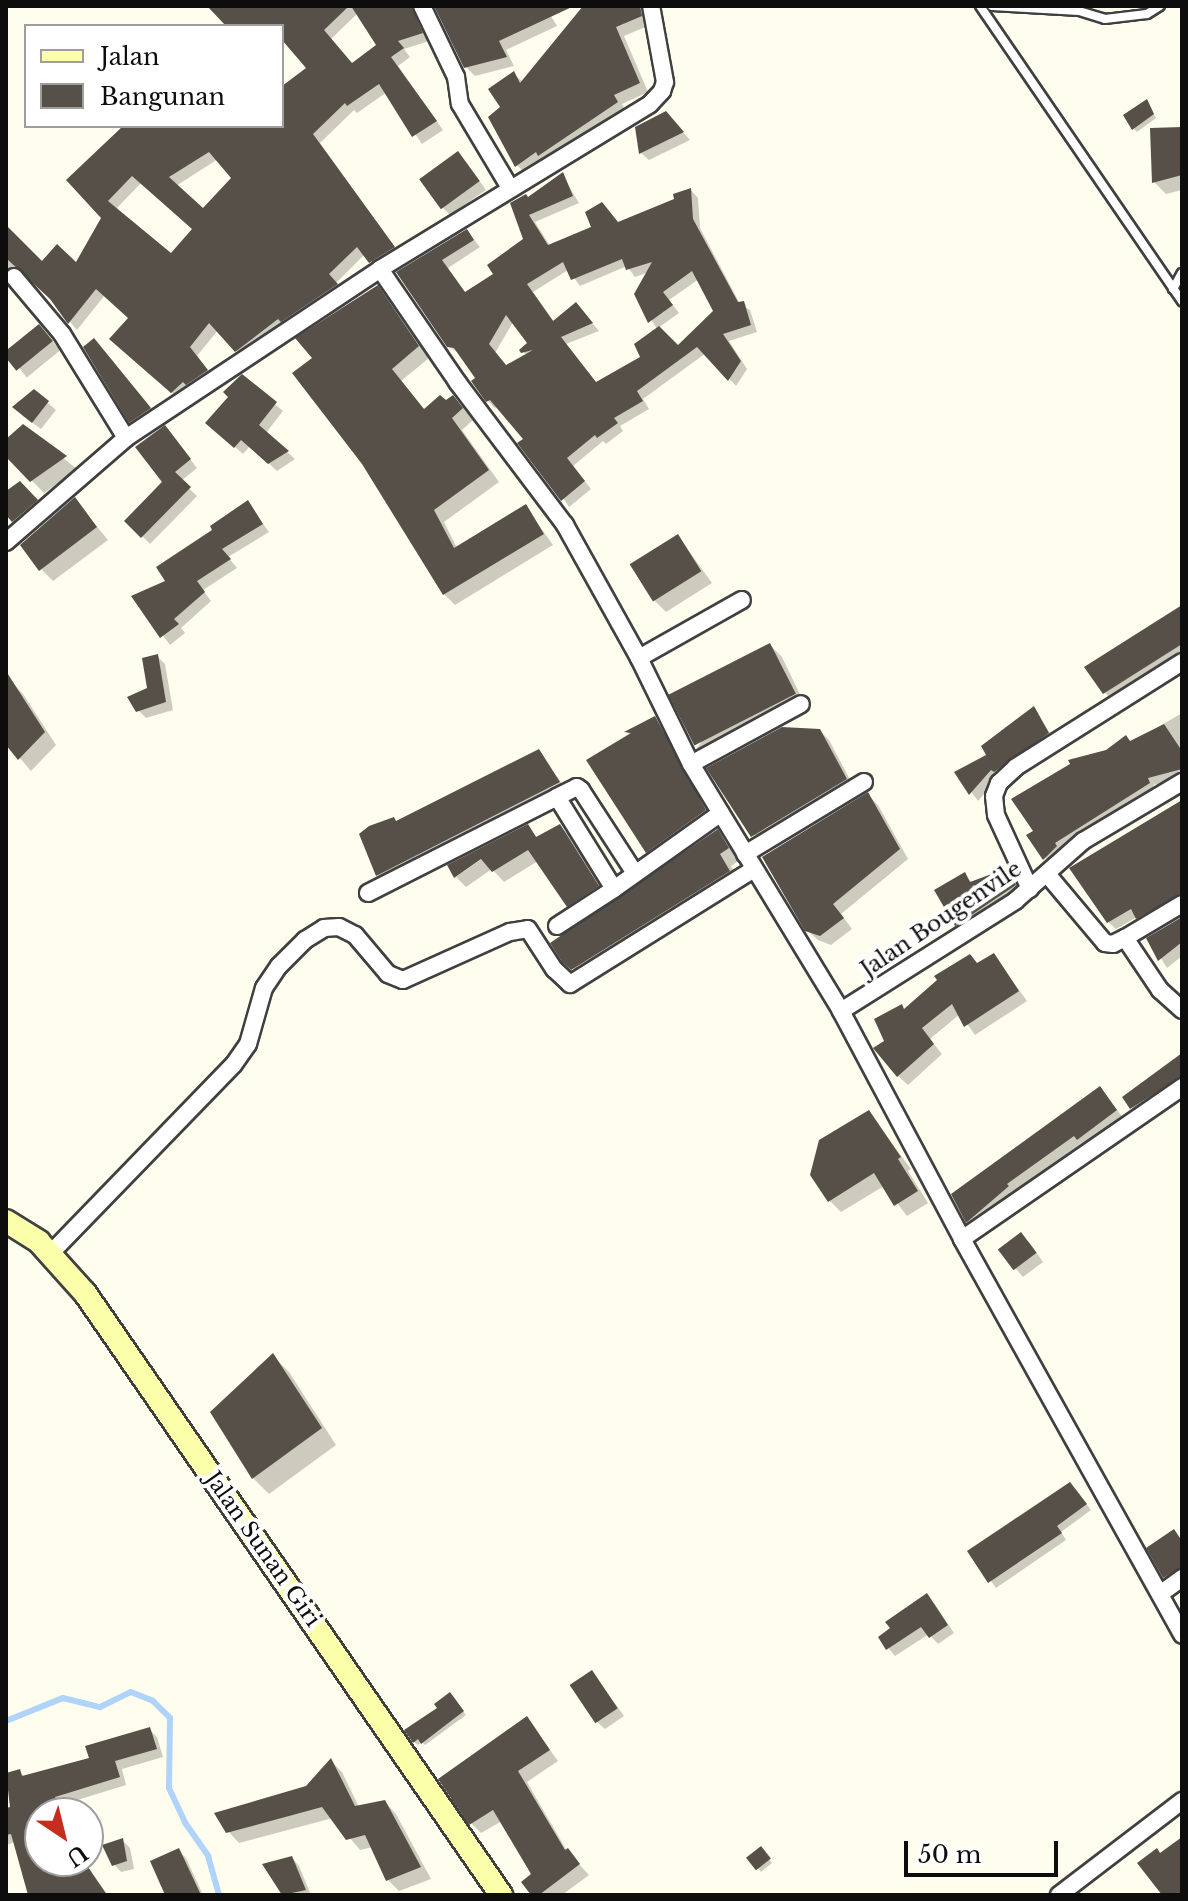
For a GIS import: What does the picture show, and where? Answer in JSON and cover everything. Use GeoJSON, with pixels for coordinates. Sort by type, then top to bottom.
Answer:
{"type":"FeatureCollection","features":[{"type":"Feature","properties":{"kind":"street"},"geometry":{"type":"LineString","coordinates":[[422,6],[456,77],[460,104],[510,188]]}},
{"type":"Feature","properties":{"kind":"street"},"geometry":{"type":"LineString","coordinates":[[6,542],[126,438],[380,269],[650,104],[662,91],[664,69],[651,6]]}},
{"type":"Feature","properties":{"kind":"street"},"geometry":{"type":"LineString","coordinates":[[380,269],[458,383],[565,525],[639,658],[691,764],[841,1011],[962,1239],[1182,1635]]}},
{"type":"Feature","properties":{"kind":"street"},"geometry":{"type":"LineString","coordinates":[[14,277],[62,334],[126,438]]}},
{"type":"Feature","properties":{"kind":"street"},"geometry":{"type":"LineString","coordinates":[[639,658],[742,600]]}},
{"type":"Feature","properties":{"kind":"street"},"geometry":{"type":"LineString","coordinates":[[1030,889],[996,815],[994,796],[999,783],[1016,767],[1182,662]]}},
{"type":"Feature","properties":{"kind":"street"},"geometry":{"type":"LineString","coordinates":[[691,764],[801,704]]}},
{"type":"Feature","properties":{"kind":"street"},"geometry":{"type":"LineString","coordinates":[[745,854],[864,782]]}},
{"type":"Feature","properties":{"kind":"street","name":"Jalan Bougenvile"},"geometry":{"type":"LineString","coordinates":[[841,1011],[1030,889],[1083,841],[1182,782]]}},
{"type":"Feature","properties":{"kind":"street"},"geometry":{"type":"LineString","coordinates":[[368,893],[573,788],[581,790],[635,873]]}},
{"type":"Feature","properties":{"kind":"street"},"geometry":{"type":"LineString","coordinates":[[557,797],[614,889]]}},
{"type":"Feature","properties":{"kind":"street"},"geometry":{"type":"LineString","coordinates":[[557,926],[721,813]]}},
{"type":"Feature","properties":{"kind":"street"},"geometry":{"type":"LineString","coordinates":[[50,1254],[234,1064],[248,1044],[264,988],[288,958],[324,928],[339,927],[355,935],[388,974],[403,980],[510,932],[528,929],[554,969],[570,984],[754,869]]}},
{"type":"Feature","properties":{"kind":"street"},"geometry":{"type":"LineString","coordinates":[[1047,874],[1105,943],[1113,944],[1125,938],[1182,904]]}},
{"type":"Feature","properties":{"kind":"street"},"geometry":{"type":"LineString","coordinates":[[1125,938],[1160,990],[1182,1010]]}},
{"type":"Feature","properties":{"kind":"street"},"geometry":{"type":"LineString","coordinates":[[962,1239],[1182,1087]]}},
{"type":"Feature","properties":{"kind":"street","name":"Jalan Sunan Giri"},"geometry":{"type":"LineString","coordinates":[[6,1221],[39,1242],[85,1293],[501,1895]]}},
{"type":"Feature","properties":{"kind":"street"},"geometry":{"type":"LineString","coordinates":[[1160,1594],[1182,1578]]}},
{"type":"Feature","properties":{"kind":"street"},"geometry":{"type":"LineString","coordinates":[[1059,1895],[1182,1801]]}},
{"type":"Feature","properties":{"kind":"lane"},"geometry":{"type":"LineString","coordinates":[[980,6],[1182,301]]}},
{"type":"Feature","properties":{"kind":"lane"},"geometry":{"type":"LineString","coordinates":[[992,6],[1077,9],[1105,19],[1147,14],[1160,6]]}},
{"type":"Feature","properties":{"kind":"lane"},"geometry":{"type":"LineString","coordinates":[[1173,289],[1182,273]]}},
{"type":"Feature","properties":{"kind":"building"},"geometry":{"type":"Polygon","coordinates":[[[207,6],[349,6],[324,30],[352,63],[376,45],[351,6],[411,6],[423,33],[398,41],[404,48],[391,57],[437,121],[412,137],[379,84],[347,106],[345,103],[313,134],[395,247],[369,263],[357,247],[329,274],[338,284],[281,322],[278,319],[235,352],[209,323],[190,347],[208,370],[186,385],[183,382],[171,393],[109,339],[128,318],[96,289],[68,324],[50,299],[6,258],[6,225],[42,261],[57,244],[76,262],[101,218],[66,180],[121,128],[284,128],[284,84],[306,68],[284,42],[284,24],[224,24],[207,6]],[[209,152],[169,177],[203,208],[231,178],[209,152]],[[132,176],[108,201],[171,253],[192,229],[132,176]]]}},
{"type":"Feature","properties":{"kind":"building"},"geometry":{"type":"Polygon","coordinates":[[[434,6],[574,6],[499,41],[507,57],[464,68],[434,6]]]}},
{"type":"Feature","properties":{"kind":"building"},"geometry":{"type":"Polygon","coordinates":[[[583,6],[640,6],[642,16],[616,27],[640,83],[614,95],[618,102],[538,156],[536,152],[515,167],[488,117],[500,107],[488,89],[514,71],[520,83],[583,6]]]}},
{"type":"Feature","properties":{"kind":"building"},"geometry":{"type":"Polygon","coordinates":[[[1147,99],[1154,114],[1132,130],[1123,115],[1147,99]]]}},
{"type":"Feature","properties":{"kind":"building"},"geometry":{"type":"Polygon","coordinates":[[[666,111],[684,132],[639,154],[635,127],[666,111]]]}},
{"type":"Feature","properties":{"kind":"building"},"geometry":{"type":"Polygon","coordinates":[[[1182,127],[1182,175],[1152,183],[1150,128],[1182,127]]]}},
{"type":"Feature","properties":{"kind":"building"},"geometry":{"type":"Polygon","coordinates":[[[458,151],[480,181],[441,209],[419,179],[458,151]]]}},
{"type":"Feature","properties":{"kind":"building"},"geometry":{"type":"Polygon","coordinates":[[[563,172],[573,196],[529,215],[548,245],[591,227],[585,212],[602,202],[618,222],[674,199],[673,194],[691,188],[693,219],[738,302],[744,301],[751,325],[723,334],[741,361],[728,381],[697,347],[637,391],[643,401],[614,418],[618,423],[597,438],[595,435],[567,458],[585,481],[561,501],[517,443],[523,439],[490,400],[486,402],[471,381],[475,378],[454,348],[447,347],[396,272],[467,229],[474,240],[442,260],[465,292],[493,274],[487,265],[523,239],[510,203],[526,194],[528,197],[563,172]],[[622,259],[571,280],[563,262],[527,284],[553,321],[576,302],[593,323],[561,337],[596,382],[640,357],[634,344],[659,326],[678,345],[713,311],[692,271],[663,292],[673,305],[648,323],[634,294],[652,262],[626,270],[622,259]],[[506,315],[489,344],[506,365],[533,350],[521,353],[519,350],[527,343],[506,315]]]}},
{"type":"Feature","properties":{"kind":"building"},"geometry":{"type":"Polygon","coordinates":[[[378,285],[419,346],[392,369],[424,409],[440,395],[446,400],[453,395],[463,408],[452,418],[489,470],[434,510],[454,548],[526,504],[544,534],[443,595],[362,464],[292,373],[312,358],[295,338],[378,285]]]}},
{"type":"Feature","properties":{"kind":"building"},"geometry":{"type":"Polygon","coordinates":[[[39,324],[53,341],[16,371],[6,358],[6,351],[39,324]]]}},
{"type":"Feature","properties":{"kind":"building"},"geometry":{"type":"Polygon","coordinates":[[[94,338],[151,408],[129,423],[83,347],[94,338]]]}},
{"type":"Feature","properties":{"kind":"building"},"geometry":{"type":"Polygon","coordinates":[[[242,374],[277,402],[259,425],[289,451],[268,464],[241,440],[234,448],[205,423],[228,397],[223,392],[242,374]]]}},
{"type":"Feature","properties":{"kind":"building"},"geometry":{"type":"Polygon","coordinates":[[[34,389],[49,401],[32,423],[12,407],[34,389]]]}},
{"type":"Feature","properties":{"kind":"building"},"geometry":{"type":"Polygon","coordinates":[[[23,424],[67,456],[30,482],[6,457],[6,439],[23,424]]]}},
{"type":"Feature","properties":{"kind":"building"},"geometry":{"type":"Polygon","coordinates":[[[165,425],[191,459],[175,472],[191,487],[141,538],[124,521],[162,482],[135,447],[165,425]]]}},
{"type":"Feature","properties":{"kind":"building"},"geometry":{"type":"Polygon","coordinates":[[[20,481],[38,500],[12,522],[6,515],[6,491],[20,481]]]}},
{"type":"Feature","properties":{"kind":"building"},"geometry":{"type":"Polygon","coordinates":[[[75,497],[97,527],[39,571],[20,545],[75,497]]]}},
{"type":"Feature","properties":{"kind":"building"},"geometry":{"type":"Polygon","coordinates":[[[248,500],[263,524],[222,549],[231,559],[197,581],[205,592],[174,619],[179,624],[160,638],[131,596],[165,581],[156,567],[212,530],[210,526],[248,500]]]}},
{"type":"Feature","properties":{"kind":"building"},"geometry":{"type":"Polygon","coordinates":[[[678,534],[701,571],[653,602],[630,564],[678,534]]]}},
{"type":"Feature","properties":{"kind":"building"},"geometry":{"type":"Polygon","coordinates":[[[1182,605],[1182,644],[1103,694],[1084,667],[1182,605]]]}},
{"type":"Feature","properties":{"kind":"building"},"geometry":{"type":"Polygon","coordinates":[[[770,643],[796,694],[694,746],[668,695],[770,643]]]}},
{"type":"Feature","properties":{"kind":"building"},"geometry":{"type":"Polygon","coordinates":[[[158,654],[166,702],[136,712],[127,697],[147,688],[142,658],[158,654]]]}},
{"type":"Feature","properties":{"kind":"building"},"geometry":{"type":"Polygon","coordinates":[[[6,671],[45,732],[18,760],[6,745],[6,671]]]}},
{"type":"Feature","properties":{"kind":"building"},"geometry":{"type":"Polygon","coordinates":[[[1034,706],[1049,733],[994,772],[991,770],[969,795],[954,772],[986,755],[981,746],[1034,706]]]}},
{"type":"Feature","properties":{"kind":"building"},"geometry":{"type":"Polygon","coordinates":[[[655,716],[706,810],[646,853],[586,760],[631,733],[624,732],[655,716]]]}},
{"type":"Feature","properties":{"kind":"building"},"geometry":{"type":"Polygon","coordinates":[[[1164,724],[1182,751],[1182,769],[1148,778],[1150,783],[1055,843],[1057,846],[1043,860],[1026,835],[1033,831],[1011,799],[1070,764],[1068,760],[1106,750],[1126,735],[1130,741],[1164,724]]]}},
{"type":"Feature","properties":{"kind":"building"},"geometry":{"type":"Polygon","coordinates":[[[782,727],[820,729],[847,779],[751,837],[706,768],[782,727]]]}},
{"type":"Feature","properties":{"kind":"building"},"geometry":{"type":"Polygon","coordinates":[[[539,749],[560,782],[376,876],[359,834],[369,826],[394,817],[396,821],[539,749]]]}},
{"type":"Feature","properties":{"kind":"building"},"geometry":{"type":"Polygon","coordinates":[[[868,792],[900,849],[833,904],[844,918],[820,936],[805,931],[762,857],[868,792]]]}},
{"type":"Feature","properties":{"kind":"building"},"geometry":{"type":"Polygon","coordinates":[[[1182,800],[1182,893],[1136,919],[1131,909],[1107,923],[1069,868],[1182,800]]]}},
{"type":"Feature","properties":{"kind":"building"},"geometry":{"type":"Polygon","coordinates":[[[528,824],[536,837],[560,824],[599,886],[567,907],[528,850],[492,872],[481,859],[454,878],[447,865],[528,824]]]}},
{"type":"Feature","properties":{"kind":"building"},"geometry":{"type":"Polygon","coordinates":[[[718,829],[729,848],[720,854],[730,871],[571,970],[562,962],[550,943],[718,829]]]}},
{"type":"Feature","properties":{"kind":"building"},"geometry":{"type":"Polygon","coordinates":[[[1008,868],[1016,885],[955,926],[934,890],[965,872],[970,882],[1008,868]]]}},
{"type":"Feature","properties":{"kind":"building"},"geometry":{"type":"Polygon","coordinates":[[[1182,917],[1182,942],[1158,961],[1146,938],[1182,917]]]}},
{"type":"Feature","properties":{"kind":"building"},"geometry":{"type":"Polygon","coordinates":[[[994,953],[1019,991],[964,1027],[952,1004],[922,1028],[934,1044],[897,1077],[873,1048],[884,1041],[874,1019],[902,1004],[904,1009],[937,980],[934,976],[970,954],[977,963],[994,953]]]}},
{"type":"Feature","properties":{"kind":"building"},"geometry":{"type":"Polygon","coordinates":[[[1182,1053],[1182,1076],[1130,1109],[1122,1097],[1182,1053]]]}},
{"type":"Feature","properties":{"kind":"building"},"geometry":{"type":"Polygon","coordinates":[[[1100,1086],[1117,1110],[1077,1140],[1074,1136],[1007,1184],[1009,1186],[966,1223],[951,1194],[1100,1086]]]}},
{"type":"Feature","properties":{"kind":"building"},"geometry":{"type":"Polygon","coordinates":[[[869,1110],[901,1157],[898,1159],[918,1191],[894,1206],[874,1173],[828,1202],[810,1175],[819,1140],[869,1110]]]}},
{"type":"Feature","properties":{"kind":"building"},"geometry":{"type":"Polygon","coordinates":[[[1021,1232],[1037,1253],[1013,1270],[998,1249],[1021,1232]]]}},
{"type":"Feature","properties":{"kind":"building"},"geometry":{"type":"Polygon","coordinates":[[[273,1353],[322,1428],[252,1479],[210,1412],[273,1353]]]}},
{"type":"Feature","properties":{"kind":"building"},"geometry":{"type":"Polygon","coordinates":[[[1070,1482],[1087,1504],[1057,1526],[1062,1533],[988,1583],[967,1551],[1070,1482]]]}},
{"type":"Feature","properties":{"kind":"building"},"geometry":{"type":"Polygon","coordinates":[[[1174,1529],[1182,1541],[1182,1567],[1163,1578],[1146,1548],[1174,1529]]]}},
{"type":"Feature","properties":{"kind":"building"},"geometry":{"type":"Polygon","coordinates":[[[927,1593],[948,1625],[929,1638],[921,1627],[886,1650],[878,1637],[890,1628],[885,1622],[927,1593]]]}},
{"type":"Feature","properties":{"kind":"building"},"geometry":{"type":"Polygon","coordinates":[[[592,1670],[618,1708],[595,1723],[570,1685],[592,1670]]]}},
{"type":"Feature","properties":{"kind":"building"},"geometry":{"type":"Polygon","coordinates":[[[450,1692],[464,1711],[421,1744],[418,1739],[413,1743],[404,1730],[437,1708],[434,1704],[450,1692]]]}},
{"type":"Feature","properties":{"kind":"building"},"geometry":{"type":"Polygon","coordinates":[[[527,1716],[550,1750],[518,1771],[565,1850],[568,1848],[580,1864],[539,1895],[531,1895],[521,1882],[531,1874],[493,1810],[469,1825],[438,1779],[527,1716]]]}},
{"type":"Feature","properties":{"kind":"building"},"geometry":{"type":"Polygon","coordinates":[[[150,1727],[157,1749],[115,1761],[120,1777],[55,1797],[24,1797],[24,1877],[95,1877],[107,1895],[28,1895],[11,1834],[6,1835],[6,1808],[10,1807],[6,1773],[20,1769],[22,1776],[89,1758],[85,1746],[150,1727]]]}},
{"type":"Feature","properties":{"kind":"building"},"geometry":{"type":"Polygon","coordinates":[[[331,1758],[355,1806],[385,1800],[421,1867],[386,1881],[365,1835],[346,1840],[322,1807],[226,1833],[214,1813],[306,1786],[331,1758]]]}},
{"type":"Feature","properties":{"kind":"building"},"geometry":{"type":"Polygon","coordinates":[[[1182,1837],[1182,1895],[1162,1895],[1137,1863],[1157,1848],[1160,1853],[1182,1837]]]}},
{"type":"Feature","properties":{"kind":"building"},"geometry":{"type":"Polygon","coordinates":[[[123,1838],[127,1861],[112,1866],[104,1844],[123,1838]]]}},
{"type":"Feature","properties":{"kind":"building"},"geometry":{"type":"Polygon","coordinates":[[[761,1846],[771,1859],[756,1870],[746,1858],[761,1846]]]}},
{"type":"Feature","properties":{"kind":"building"},"geometry":{"type":"Polygon","coordinates":[[[179,1848],[201,1895],[165,1895],[150,1861],[179,1848]]]}},
{"type":"Feature","properties":{"kind":"building"},"geometry":{"type":"Polygon","coordinates":[[[292,1856],[306,1890],[282,1895],[262,1864],[292,1856]]]}},
{"type":"Feature","properties":{"kind":"waterway"},"geometry":{"type":"LineString","coordinates":[[6,1721],[63,1698],[100,1707],[131,1692],[153,1701],[170,1718],[169,1788],[186,1824],[208,1856],[219,1895]]}}]}
